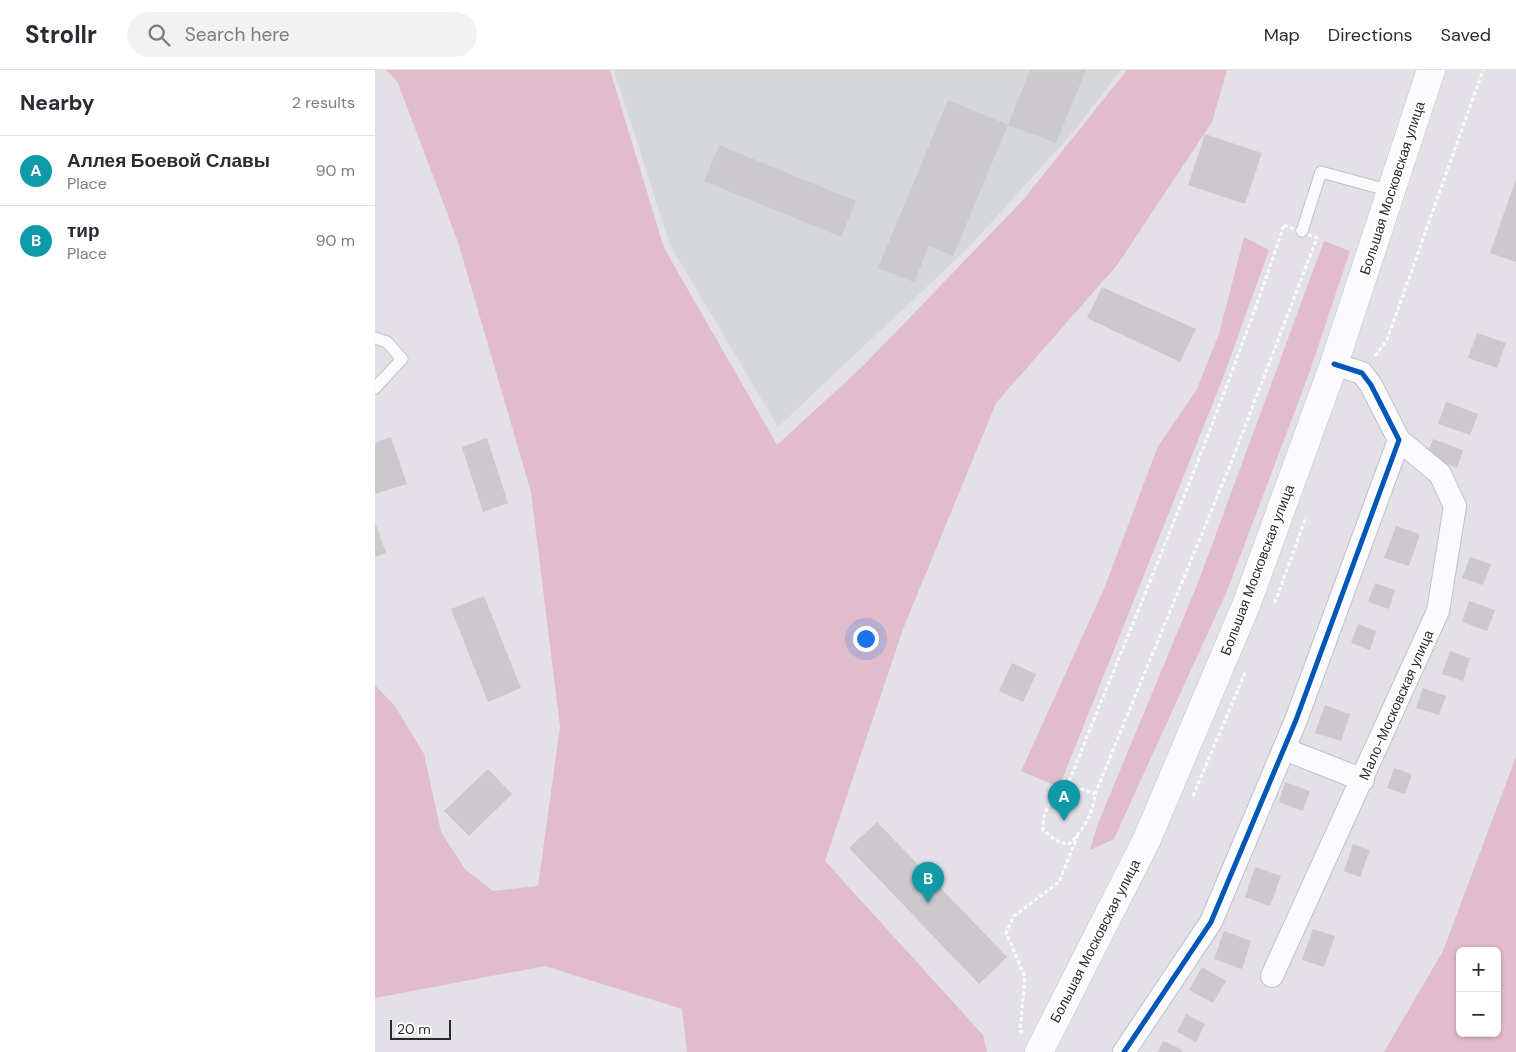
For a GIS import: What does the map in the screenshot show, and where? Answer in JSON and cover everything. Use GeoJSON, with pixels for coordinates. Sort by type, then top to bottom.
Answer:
{"type":"FeatureCollection","features":[{"type":"Feature","properties":{"kind":"main road","name":"Большая Московская улица"},"geometry":{"type":"LineString","coordinates":[[1042,1048],[1158,812],[1247,603],[1334,364],[1431,70]]}},
{"type":"Feature","properties":{"kind":"street"},"geometry":{"type":"LineString","coordinates":[[1124,1052],[1211,922],[1284,749],[1399,440],[1363,373],[1334,364]]}},
{"type":"Feature","properties":{"kind":"street","name":"Мало-Московская улица"},"geometry":{"type":"LineString","coordinates":[[1272,976],[1363,780],[1438,611],[1455,506],[1440,474],[1399,440]]}},
{"type":"Feature","properties":{"kind":"street"},"geometry":{"type":"LineString","coordinates":[[1284,749],[1363,780]]}},
{"type":"Feature","properties":{"kind":"lane"},"geometry":{"type":"LineString","coordinates":[[1302,231],[1321,172],[1391,191]]}},
{"type":"Feature","properties":{"kind":"lane"},"geometry":{"type":"LineString","coordinates":[[375,338],[387,342],[402,359],[375,388]]}},
{"type":"Feature","properties":{"kind":"path"},"geometry":{"type":"LineString","coordinates":[[1042,1048],[1020,1031],[1025,978],[1006,933],[1014,916],[1059,882],[1079,835],[1094,808],[1095,794],[1231,463],[1308,264],[1317,238],[1302,231],[1284,225],[1262,292],[1200,453],[1068,784],[1043,814],[1043,830],[1055,840],[1068,845],[1079,835]]}},
{"type":"Feature","properties":{"kind":"path"},"geometry":{"type":"LineString","coordinates":[[1068,784],[1095,794]]}},
{"type":"Feature","properties":{"kind":"shaded area"},"geometry":{"type":"Polygon","coordinates":[[[386,70],[610,70],[664,248],[777,445],[863,366],[1023,200],[1127,70],[1227,70],[1212,122],[1118,264],[996,403],[903,629],[825,861],[983,1035],[987,1052],[687,1052],[682,1009],[545,966],[375,998],[375,685],[395,706],[424,754],[441,832],[465,869],[493,891],[538,886],[560,727],[531,492],[458,242],[398,83],[386,70]]]}},
{"type":"Feature","properties":{"kind":"shaded area"},"geometry":{"type":"Polygon","coordinates":[[[614,70],[1121,70],[1075,130],[969,247],[778,427],[670,245],[614,70]]]}},
{"type":"Feature","properties":{"kind":"shaded area"},"geometry":{"type":"Polygon","coordinates":[[[1244,237],[1269,250],[1221,383],[1059,787],[1021,771],[1104,589],[1158,446],[1196,391],[1219,334],[1244,237]]]}},
{"type":"Feature","properties":{"kind":"shaded area"},"geometry":{"type":"Polygon","coordinates":[[[1324,241],[1350,251],[1310,371],[1227,591],[1114,839],[1090,850],[1097,826],[1199,580],[1324,241]]]}},
{"type":"Feature","properties":{"kind":"shaded area"},"geometry":{"type":"Polygon","coordinates":[[[1516,757],[1516,1052],[1384,1052],[1443,951],[1516,757]]]}},
{"type":"Feature","properties":{"kind":"building"},"geometry":{"type":"Polygon","coordinates":[[[1030,70],[1086,70],[1056,143],[1008,125],[1030,70]]]}},
{"type":"Feature","properties":{"kind":"building"},"geometry":{"type":"Polygon","coordinates":[[[948,100],[1008,125],[953,256],[929,246],[914,282],[878,268],[948,100]]]}},
{"type":"Feature","properties":{"kind":"building"},"geometry":{"type":"Polygon","coordinates":[[[1205,134],[1262,153],[1245,204],[1188,185],[1205,134]]]}},
{"type":"Feature","properties":{"kind":"building"},"geometry":{"type":"Polygon","coordinates":[[[719,145],[856,201],[841,237],[704,181],[719,145]]]}},
{"type":"Feature","properties":{"kind":"building"},"geometry":{"type":"Polygon","coordinates":[[[1516,179],[1516,262],[1490,253],[1516,179]]]}},
{"type":"Feature","properties":{"kind":"building"},"geometry":{"type":"Polygon","coordinates":[[[1102,287],[1196,329],[1180,362],[1087,318],[1102,287]]]}},
{"type":"Feature","properties":{"kind":"building"},"geometry":{"type":"Polygon","coordinates":[[[1477,333],[1506,343],[1497,368],[1468,358],[1477,333]]]}},
{"type":"Feature","properties":{"kind":"building"},"geometry":{"type":"Polygon","coordinates":[[[1446,402],[1478,414],[1470,435],[1438,424],[1446,402]]]}},
{"type":"Feature","properties":{"kind":"building"},"geometry":{"type":"Polygon","coordinates":[[[391,437],[407,484],[375,494],[375,443],[391,437]]]}},
{"type":"Feature","properties":{"kind":"building"},"geometry":{"type":"Polygon","coordinates":[[[487,438],[508,503],[483,512],[462,447],[487,438]]]}},
{"type":"Feature","properties":{"kind":"building"},"geometry":{"type":"Polygon","coordinates":[[[1433,439],[1463,450],[1457,468],[1426,457],[1433,439]]]}},
{"type":"Feature","properties":{"kind":"building"},"geometry":{"type":"Polygon","coordinates":[[[375,522],[386,553],[375,557],[375,522]]]}},
{"type":"Feature","properties":{"kind":"building"},"geometry":{"type":"Polygon","coordinates":[[[1396,526],[1420,534],[1409,566],[1384,558],[1396,526]]]}},
{"type":"Feature","properties":{"kind":"building"},"geometry":{"type":"Polygon","coordinates":[[[1470,557],[1491,564],[1483,585],[1462,578],[1470,557]]]}},
{"type":"Feature","properties":{"kind":"building"},"geometry":{"type":"Polygon","coordinates":[[[1375,583],[1395,590],[1389,609],[1368,602],[1375,583]]]}},
{"type":"Feature","properties":{"kind":"building"},"geometry":{"type":"Polygon","coordinates":[[[484,596],[521,688],[488,702],[451,609],[484,596]]]}},
{"type":"Feature","properties":{"kind":"building"},"geometry":{"type":"Polygon","coordinates":[[[1469,601],[1495,610],[1487,631],[1462,622],[1469,601]]]}},
{"type":"Feature","properties":{"kind":"building"},"geometry":{"type":"Polygon","coordinates":[[[1358,624],[1376,631],[1370,650],[1351,643],[1358,624]]]}},
{"type":"Feature","properties":{"kind":"building"},"geometry":{"type":"Polygon","coordinates":[[[1450,651],[1470,658],[1463,681],[1442,674],[1450,651]]]}},
{"type":"Feature","properties":{"kind":"building"},"geometry":{"type":"Polygon","coordinates":[[[1012,663],[1036,674],[1023,702],[999,691],[1012,663]]]}},
{"type":"Feature","properties":{"kind":"building"},"geometry":{"type":"Polygon","coordinates":[[[1423,688],[1446,696],[1439,715],[1416,708],[1423,688]]]}},
{"type":"Feature","properties":{"kind":"building"},"geometry":{"type":"Polygon","coordinates":[[[1325,705],[1350,714],[1341,741],[1315,733],[1325,705]]]}},
{"type":"Feature","properties":{"kind":"building"},"geometry":{"type":"Polygon","coordinates":[[[1394,768],[1412,774],[1405,794],[1387,788],[1394,768]]]}},
{"type":"Feature","properties":{"kind":"building"},"geometry":{"type":"Polygon","coordinates":[[[488,769],[512,794],[469,836],[444,811],[488,769]]]}},
{"type":"Feature","properties":{"kind":"building"},"geometry":{"type":"Polygon","coordinates":[[[1285,782],[1310,791],[1303,811],[1279,802],[1285,782]]]}},
{"type":"Feature","properties":{"kind":"building"},"geometry":{"type":"Polygon","coordinates":[[[877,822],[1007,957],[979,984],[849,848],[877,822]]]}},
{"type":"Feature","properties":{"kind":"building"},"geometry":{"type":"Polygon","coordinates":[[[1353,844],[1370,850],[1360,877],[1344,871],[1353,844]]]}},
{"type":"Feature","properties":{"kind":"building"},"geometry":{"type":"Polygon","coordinates":[[[1255,867],[1281,876],[1270,906],[1245,897],[1255,867]]]}},
{"type":"Feature","properties":{"kind":"building"},"geometry":{"type":"Polygon","coordinates":[[[1313,929],[1335,936],[1324,967],[1302,960],[1313,929]]]}},
{"type":"Feature","properties":{"kind":"building"},"geometry":{"type":"Polygon","coordinates":[[[1224,931],[1251,941],[1242,969],[1214,959],[1224,931]]]}},
{"type":"Feature","properties":{"kind":"building"},"geometry":{"type":"Polygon","coordinates":[[[1202,967],[1226,981],[1213,1003],[1189,990],[1202,967]]]}},
{"type":"Feature","properties":{"kind":"building"},"geometry":{"type":"Polygon","coordinates":[[[1186,1014],[1205,1024],[1196,1042],[1177,1032],[1186,1014]]]}},
{"type":"Feature","properties":{"kind":"building"},"geometry":{"type":"Polygon","coordinates":[[[1163,1041],[1183,1050],[1182,1052],[1158,1052],[1163,1041]]]}},
{"type":"Feature","properties":{"kind":"cycle path"},"geometry":{"type":"LineString","coordinates":[[1124,1052],[1211,922],[1296,720],[1399,440],[1371,385],[1362,373],[1334,364]]}},
{"type":"Feature","properties":{"kind":"place","name":"Аллея Боевой Славы"},"geometry":{"type":"Point","coordinates":[1064,821]}},
{"type":"Feature","properties":{"kind":"place","name":"тир"},"geometry":{"type":"Point","coordinates":[928,903]}}]}
